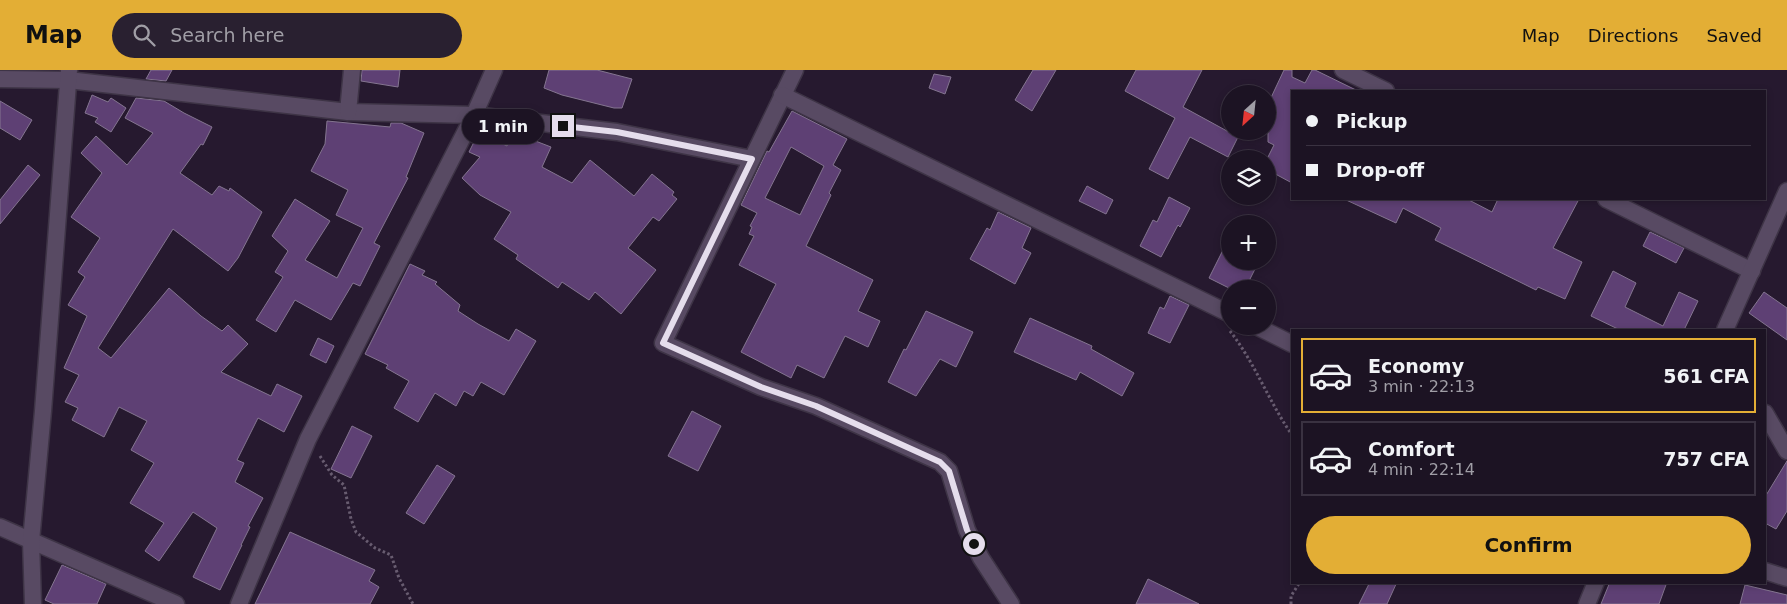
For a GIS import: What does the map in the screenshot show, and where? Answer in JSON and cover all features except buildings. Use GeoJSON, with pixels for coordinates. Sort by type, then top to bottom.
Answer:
{"type":"FeatureCollection","features":[{"type":"Feature","properties":{"kind":"street"},"geometry":{"type":"LineString","coordinates":[[348,112],[352,70]]}},
{"type":"Feature","properties":{"kind":"street"},"geometry":{"type":"LineString","coordinates":[[239,604],[308,439],[474,115],[494,70]]}},
{"type":"Feature","properties":{"kind":"street"},"geometry":{"type":"LineString","coordinates":[[794,70],[663,343],[761,387],[816,406],[940,462],[949,471],[967,530],[981,558],[1011,604]]}},
{"type":"Feature","properties":{"kind":"street"},"geometry":{"type":"LineString","coordinates":[[1343,70],[1384,90]]}},
{"type":"Feature","properties":{"kind":"street"},"geometry":{"type":"LineString","coordinates":[[33,604],[31,540],[43,411],[68,75]]}},
{"type":"Feature","properties":{"kind":"street"},"geometry":{"type":"LineString","coordinates":[[0,79],[68,75],[348,112],[474,115],[617,132],[752,159]]}},
{"type":"Feature","properties":{"kind":"street"},"geometry":{"type":"LineString","coordinates":[[782,95],[1221,310]]}},
{"type":"Feature","properties":{"kind":"street"},"geometry":{"type":"LineString","coordinates":[[1726,329],[1787,191]]}},
{"type":"Feature","properties":{"kind":"street"},"geometry":{"type":"LineString","coordinates":[[1608,200],[1752,271]]}},
{"type":"Feature","properties":{"kind":"street"},"geometry":{"type":"LineString","coordinates":[[1274,335],[1291,344]]}},
{"type":"Feature","properties":{"kind":"street"},"geometry":{"type":"LineString","coordinates":[[1766,415],[1787,452]]}},
{"type":"Feature","properties":{"kind":"street"},"geometry":{"type":"LineString","coordinates":[[0,527],[176,604]]}},
{"type":"Feature","properties":{"kind":"street"},"geometry":{"type":"LineString","coordinates":[[1766,571],[1787,578]]}},
{"type":"Feature","properties":{"kind":"street"},"geometry":{"type":"LineString","coordinates":[[1587,604],[1595,584]]}},
{"type":"Feature","properties":{"kind":"path"},"geometry":{"type":"LineString","coordinates":[[1212,305],[1244,348],[1291,433]]}},
{"type":"Feature","properties":{"kind":"path"},"geometry":{"type":"LineString","coordinates":[[308,439],[332,475],[344,485],[351,519],[356,532],[375,548],[390,555],[399,578],[413,604]]}},
{"type":"Feature","properties":{"kind":"path"},"geometry":{"type":"LineString","coordinates":[[1291,604],[1291,596],[1299,584]]}},
{"type":"Feature","properties":{"kind":"route"},"geometry":{"type":"LineString","coordinates":[[563,126],[617,132],[752,159],[663,343],[761,387],[816,406],[940,462],[949,471],[967,530],[974,544]]}}]}
